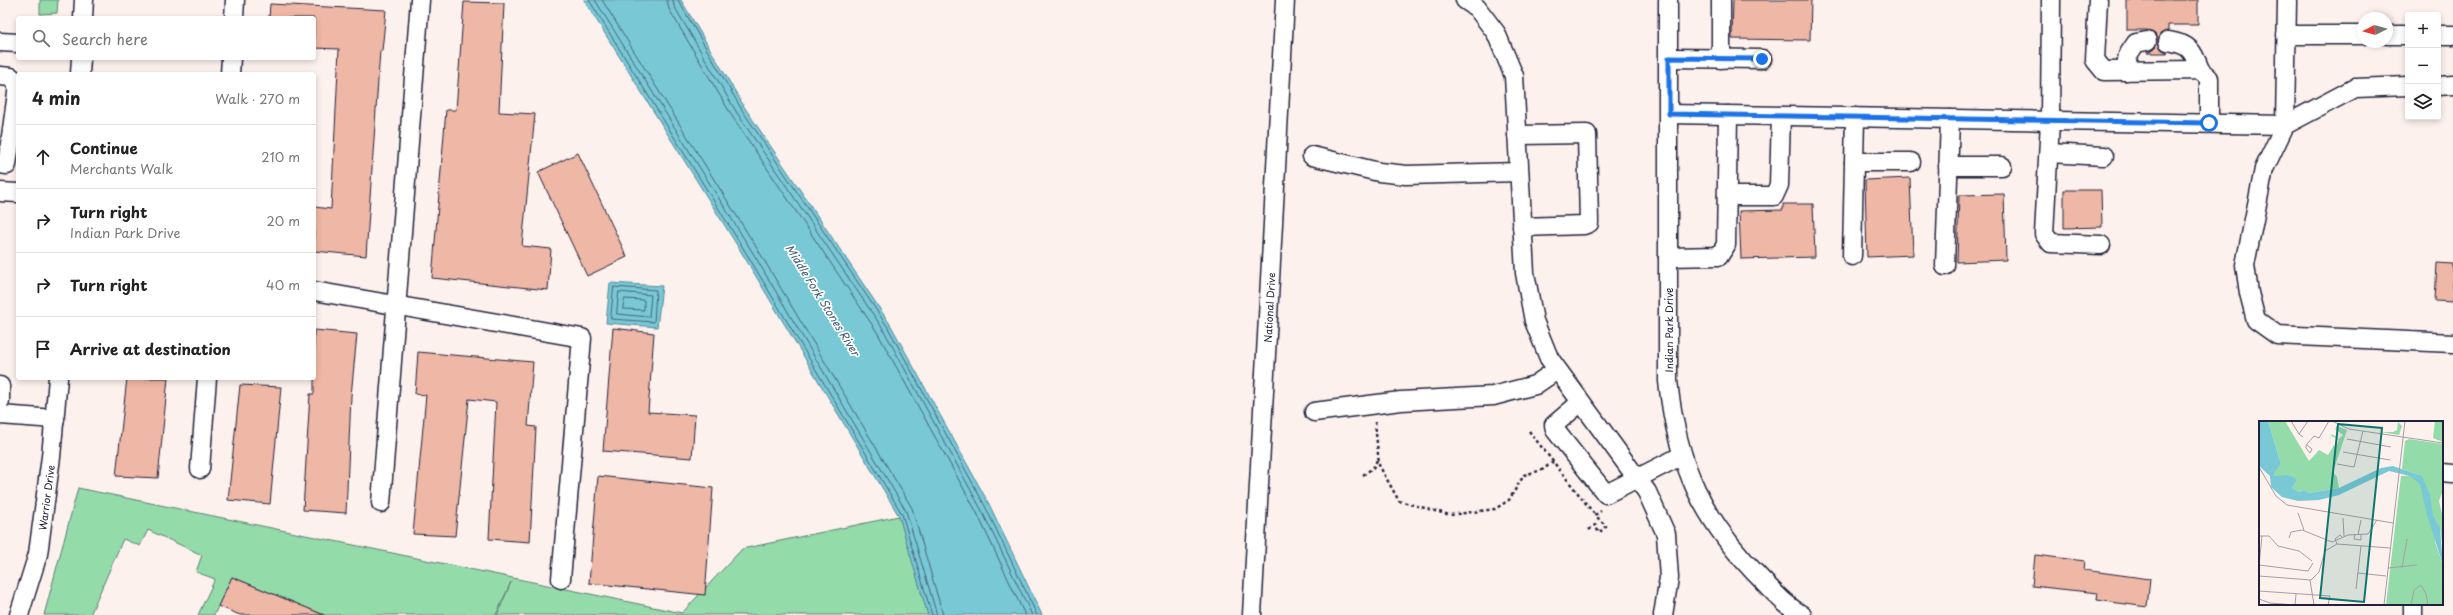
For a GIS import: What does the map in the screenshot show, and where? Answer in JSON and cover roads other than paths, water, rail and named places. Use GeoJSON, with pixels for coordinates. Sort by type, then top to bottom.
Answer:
{"type":"FeatureCollection","features":[{"type":"Feature","properties":{"kind":"street"},"geometry":{"type":"LineString","coordinates":[[82,16],[84,0]]}},
{"type":"Feature","properties":{"kind":"street"},"geometry":{"type":"LineString","coordinates":[[234,16],[235,0]]}},
{"type":"Feature","properties":{"kind":"street"},"geometry":{"type":"LineString","coordinates":[[381,503],[395,304],[420,0]]}},
{"type":"Feature","properties":{"kind":"street","name":"National Drive"},"geometry":{"type":"LineString","coordinates":[[1252,615],[1285,0]]}},
{"type":"Feature","properties":{"kind":"street"},"geometry":{"type":"LineString","coordinates":[[1465,0],[1477,8],[1496,33],[1514,76],[1525,273],[1534,321],[1548,358],[1647,492],[1666,534],[1669,578],[1663,615]]}},
{"type":"Feature","properties":{"kind":"street","name":"Indian Park Drive"},"geometry":{"type":"LineString","coordinates":[[1668,0],[1668,381],[1672,418],[1681,456],[1703,506],[1745,563],[1792,610],[1802,615]]}},
{"type":"Feature","properties":{"kind":"street"},"geometry":{"type":"LineString","coordinates":[[1720,59],[1721,0]]}},
{"type":"Feature","properties":{"kind":"street"},"geometry":{"type":"LineString","coordinates":[[2051,0],[2050,121],[2044,234],[2051,244],[2101,245]]}},
{"type":"Feature","properties":{"kind":"street"},"geometry":{"type":"LineString","coordinates":[[2098,0],[2095,60],[2104,71],[2200,70]]}},
{"type":"Feature","properties":{"kind":"street"},"geometry":{"type":"LineString","coordinates":[[2287,0],[2286,125],[2264,168],[2246,265],[2249,294],[2256,320],[2277,335],[2453,343]]}},
{"type":"Feature","properties":{"kind":"street"},"geometry":{"type":"LineString","coordinates":[[2286,35],[2357,35]]}},
{"type":"Feature","properties":{"kind":"street"},"geometry":{"type":"LineString","coordinates":[[2393,35],[2405,35]]}},
{"type":"Feature","properties":{"kind":"street"},"geometry":{"type":"LineString","coordinates":[[2441,35],[2453,35]]}},
{"type":"Feature","properties":{"kind":"street"},"geometry":{"type":"LineString","coordinates":[[2125,71],[2128,55],[2136,43],[2147,41]]}},
{"type":"Feature","properties":{"kind":"street"},"geometry":{"type":"LineString","coordinates":[[2168,41],[2184,44],[2194,55],[2200,70],[2209,78],[2209,123]]}},
{"type":"Feature","properties":{"kind":"street"},"geometry":{"type":"LineString","coordinates":[[1669,58],[1762,59]]}},
{"type":"Feature","properties":{"kind":"street"},"geometry":{"type":"LineString","coordinates":[[80,72],[81,60]]}},
{"type":"Feature","properties":{"kind":"street"},"geometry":{"type":"LineString","coordinates":[[230,72],[231,60]]}},
{"type":"Feature","properties":{"kind":"street"},"geometry":{"type":"LineString","coordinates":[[0,76],[12,77],[16,83]]}},
{"type":"Feature","properties":{"kind":"street"},"geometry":{"type":"LineString","coordinates":[[2441,86],[2453,85]]}},
{"type":"Feature","properties":{"kind":"street"},"geometry":{"type":"LineString","coordinates":[[1669,114],[2286,125],[2355,88],[2405,86]]}},
{"type":"Feature","properties":{"kind":"street"},"geometry":{"type":"LineString","coordinates":[[0,164],[7,165],[16,100]]}},
{"type":"Feature","properties":{"kind":"street"},"geometry":{"type":"LineString","coordinates":[[1668,257],[1719,256],[1726,245],[1728,115]]}},
{"type":"Feature","properties":{"kind":"street"},"geometry":{"type":"LineString","coordinates":[[1727,196],[1774,196],[1779,185],[1781,116]]}},
{"type":"Feature","properties":{"kind":"street"},"geometry":{"type":"LineString","coordinates":[[1852,256],[1855,117]]}},
{"type":"Feature","properties":{"kind":"street"},"geometry":{"type":"LineString","coordinates":[[1945,266],[1950,119]]}},
{"type":"Feature","properties":{"kind":"street"},"geometry":{"type":"LineString","coordinates":[[1517,135],[1587,134],[1589,223],[1584,225],[1522,227]]}},
{"type":"Feature","properties":{"kind":"street"},"geometry":{"type":"LineString","coordinates":[[2049,153],[2104,156]]}},
{"type":"Feature","properties":{"kind":"street"},"geometry":{"type":"LineString","coordinates":[[1312,156],[1379,172],[1406,175],[1519,172]]}},
{"type":"Feature","properties":{"kind":"street"},"geometry":{"type":"LineString","coordinates":[[1854,162],[1911,162]]}},
{"type":"Feature","properties":{"kind":"street"},"geometry":{"type":"LineString","coordinates":[[1948,166],[2002,166]]}},
{"type":"Feature","properties":{"kind":"street"},"geometry":{"type":"LineString","coordinates":[[0,192],[16,193]]}},
{"type":"Feature","properties":{"kind":"street"},"geometry":{"type":"LineString","coordinates":[[316,291],[582,338],[560,579]]}},
{"type":"Feature","properties":{"kind":"street"},"geometry":{"type":"LineString","coordinates":[[1314,412],[1375,404],[1493,396],[1535,385],[1557,370]]}},
{"type":"Feature","properties":{"kind":"street","name":"Warrior Drive"},"geometry":{"type":"LineString","coordinates":[[19,615],[38,554],[55,419],[58,380]]}},
{"type":"Feature","properties":{"kind":"street"},"geometry":{"type":"LineString","coordinates":[[200,469],[207,380]]}},
{"type":"Feature","properties":{"kind":"street"},"geometry":{"type":"LineString","coordinates":[[0,386],[0,401]]}},
{"type":"Feature","properties":{"kind":"street"},"geometry":{"type":"LineString","coordinates":[[1581,402],[1554,425],[1555,430],[1606,494],[1636,477],[1681,456]]}},
{"type":"Feature","properties":{"kind":"street"},"geometry":{"type":"LineString","coordinates":[[0,415],[55,419]]}},
{"type":"Feature","properties":{"kind":"street"},"geometry":{"type":"LineString","coordinates":[[2443,473],[2453,474]]}},
{"type":"Feature","properties":{"kind":"water","name":"Middle Fork Stones River"},"geometry":{"type":"Polygon","coordinates":[[[584,0],[681,0],[745,108],[890,324],[989,504],[1042,615],[928,615],[899,516],[745,258],[584,0]]]}},
{"type":"Feature","properties":{"kind":"water"},"geometry":{"type":"Polygon","coordinates":[[[610,283],[662,286],[657,327],[606,323],[610,283]]]}}]}
